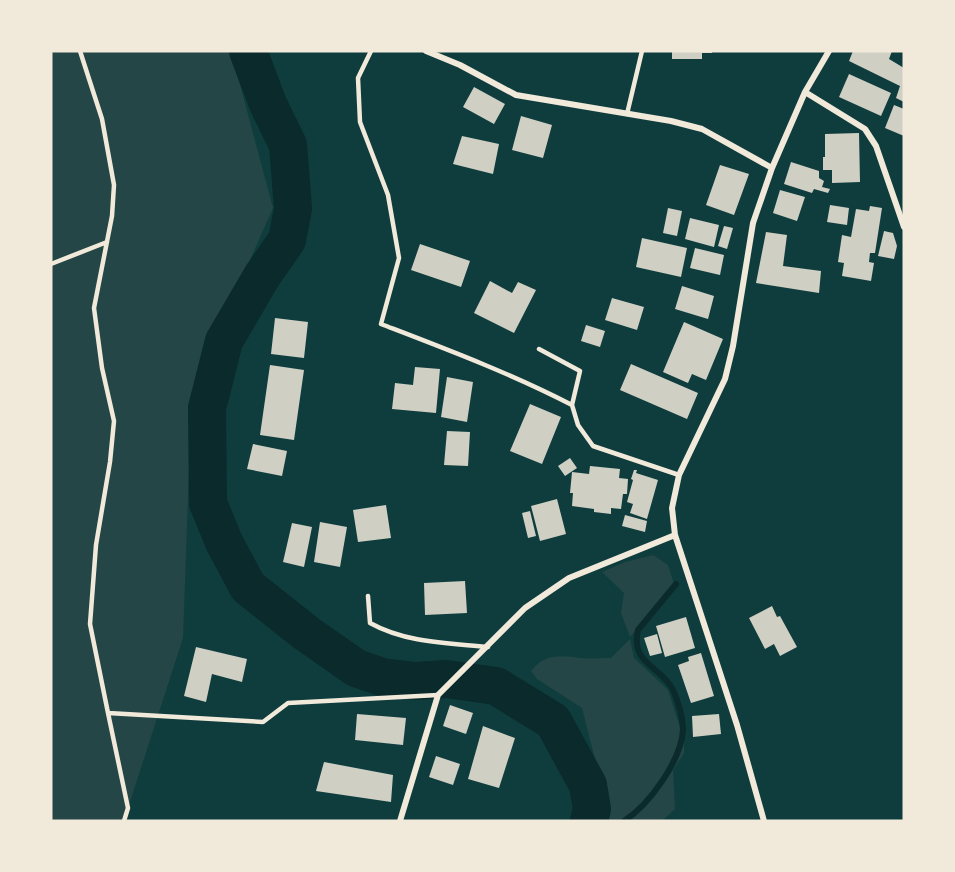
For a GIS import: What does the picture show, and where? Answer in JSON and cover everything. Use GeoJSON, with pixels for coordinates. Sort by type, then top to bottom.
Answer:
{"type":"FeatureCollection","features":[{"type":"Feature","properties":{"kind":"street"},"geometry":{"type":"LineString","coordinates":[[426,51],[460,65],[516,95],[702,129],[772,168]]}},
{"type":"Feature","properties":{"kind":"street"},"geometry":{"type":"LineString","coordinates":[[764,821],[737,724],[675,535],[672,508],[679,475],[725,379],[733,346],[753,223],[772,168],[806,92],[829,51]]}},
{"type":"Feature","properties":{"kind":"street"},"geometry":{"type":"LineString","coordinates":[[806,92],[865,129],[876,146],[904,227]]}},
{"type":"Feature","properties":{"kind":"street"},"geometry":{"type":"LineString","coordinates":[[399,821],[438,695],[525,608],[569,578],[675,535]]}},
{"type":"Feature","properties":{"kind":"lane"},"geometry":{"type":"LineString","coordinates":[[80,51],[102,119],[114,184],[112,216],[94,308],[102,368],[114,421],[110,462],[96,545],[90,624],[128,808],[124,821]]}},
{"type":"Feature","properties":{"kind":"lane"},"geometry":{"type":"LineString","coordinates":[[371,51],[358,78],[360,122],[388,195],[399,258],[381,324],[486,364],[572,405]]}},
{"type":"Feature","properties":{"kind":"lane"},"geometry":{"type":"LineString","coordinates":[[627,114],[642,51]]}},
{"type":"Feature","properties":{"kind":"lane"},"geometry":{"type":"LineString","coordinates":[[51,264],[107,242]]}},
{"type":"Feature","properties":{"kind":"lane"},"geometry":{"type":"LineString","coordinates":[[539,349],[580,371],[572,405],[578,425],[593,446],[679,475]]}},
{"type":"Feature","properties":{"kind":"lane"},"geometry":{"type":"LineString","coordinates":[[368,596],[370,623],[387,633],[425,640],[488,646]]}},
{"type":"Feature","properties":{"kind":"lane"},"geometry":{"type":"LineString","coordinates":[[108,713],[263,722],[288,703],[438,695]]}},
{"type":"Feature","properties":{"kind":"shaded area"},"geometry":{"type":"Polygon","coordinates":[[[51,51],[231,51],[273,208],[205,361],[190,440],[183,638],[122,821],[51,821],[51,51]]]}},
{"type":"Feature","properties":{"kind":"shaded area"},"geometry":{"type":"Polygon","coordinates":[[[653,555],[668,565],[674,584],[630,637],[621,613],[624,593],[602,572],[625,562],[653,555]]]}},
{"type":"Feature","properties":{"kind":"shaded area"},"geometry":{"type":"Polygon","coordinates":[[[630,639],[634,658],[668,690],[684,740],[684,753],[673,770],[675,809],[662,821],[602,821],[606,781],[596,763],[582,708],[537,679],[531,671],[542,661],[554,657],[611,658],[630,639]]]}},
{"type":"Feature","properties":{"kind":"building"},"geometry":{"type":"Polygon","coordinates":[[[672,51],[712,51],[712,53],[702,53],[702,59],[672,59],[672,51]]]}},
{"type":"Feature","properties":{"kind":"building"},"geometry":{"type":"Polygon","coordinates":[[[853,51],[892,51],[889,59],[904,68],[904,102],[896,98],[900,86],[849,61],[853,51]]]}},
{"type":"Feature","properties":{"kind":"building"},"geometry":{"type":"Polygon","coordinates":[[[849,74],[891,93],[881,116],[839,97],[849,74]]]}},
{"type":"Feature","properties":{"kind":"building"},"geometry":{"type":"Polygon","coordinates":[[[474,87],[505,104],[494,124],[463,107],[474,87]]]}},
{"type":"Feature","properties":{"kind":"building"},"geometry":{"type":"Polygon","coordinates":[[[894,105],[904,109],[904,136],[885,128],[894,105]]]}},
{"type":"Feature","properties":{"kind":"building"},"geometry":{"type":"Polygon","coordinates":[[[521,116],[552,125],[543,158],[512,150],[521,116]]]}},
{"type":"Feature","properties":{"kind":"building"},"geometry":{"type":"Polygon","coordinates":[[[859,133],[860,182],[832,183],[832,170],[823,170],[825,134],[859,133]]]}},
{"type":"Feature","properties":{"kind":"building"},"geometry":{"type":"Polygon","coordinates":[[[462,136],[499,144],[493,174],[453,164],[462,136]]]}},
{"type":"Feature","properties":{"kind":"building"},"geometry":{"type":"Polygon","coordinates":[[[791,162],[819,171],[819,178],[824,181],[822,187],[830,189],[828,193],[814,189],[812,193],[784,184],[791,162]]]}},
{"type":"Feature","properties":{"kind":"building"},"geometry":{"type":"Polygon","coordinates":[[[720,165],[749,174],[734,215],[706,205],[720,165]]]}},
{"type":"Feature","properties":{"kind":"building"},"geometry":{"type":"Polygon","coordinates":[[[780,190],[805,197],[797,221],[773,213],[780,190]]]}},
{"type":"Feature","properties":{"kind":"building"},"geometry":{"type":"Polygon","coordinates":[[[830,205],[849,208],[847,225],[827,222],[830,205]]]}},
{"type":"Feature","properties":{"kind":"building"},"geometry":{"type":"Polygon","coordinates":[[[870,206],[882,208],[875,253],[870,253],[869,262],[874,263],[871,281],[842,276],[844,263],[838,262],[842,235],[851,237],[856,209],[869,211],[870,206]]]}},
{"type":"Feature","properties":{"kind":"building"},"geometry":{"type":"Polygon","coordinates":[[[668,208],[682,211],[677,236],[663,233],[668,208]]]}},
{"type":"Feature","properties":{"kind":"building"},"geometry":{"type":"Polygon","coordinates":[[[690,218],[719,225],[714,247],[685,239],[690,218]]]}},
{"type":"Feature","properties":{"kind":"building"},"geometry":{"type":"Polygon","coordinates":[[[724,226],[733,228],[727,249],[718,246],[724,226]]]}},
{"type":"Feature","properties":{"kind":"building"},"geometry":{"type":"Polygon","coordinates":[[[884,231],[893,233],[897,246],[894,259],[878,256],[884,231]]]}},
{"type":"Feature","properties":{"kind":"building"},"geometry":{"type":"Polygon","coordinates":[[[766,232],[787,235],[783,266],[821,271],[819,293],[756,283],[766,232]]]}},
{"type":"Feature","properties":{"kind":"building"},"geometry":{"type":"Polygon","coordinates":[[[642,238],[687,248],[681,277],[636,267],[642,238]]]}},
{"type":"Feature","properties":{"kind":"building"},"geometry":{"type":"Polygon","coordinates":[[[420,244],[470,261],[461,287],[411,270],[420,244]]]}},
{"type":"Feature","properties":{"kind":"building"},"geometry":{"type":"Polygon","coordinates":[[[695,248],[724,255],[720,275],[690,268],[695,248]]]}},
{"type":"Feature","properties":{"kind":"building"},"geometry":{"type":"Polygon","coordinates":[[[490,281],[512,293],[518,282],[536,290],[514,333],[474,313],[490,281]]]}},
{"type":"Feature","properties":{"kind":"building"},"geometry":{"type":"Polygon","coordinates":[[[682,286],[714,296],[708,319],[675,309],[682,286]]]}},
{"type":"Feature","properties":{"kind":"building"},"geometry":{"type":"Polygon","coordinates":[[[612,298],[644,307],[637,330],[605,320],[612,298]]]}},
{"type":"Feature","properties":{"kind":"building"},"geometry":{"type":"Polygon","coordinates":[[[275,318],[308,322],[304,358],[271,354],[275,318]]]}},
{"type":"Feature","properties":{"kind":"building"},"geometry":{"type":"Polygon","coordinates":[[[684,322],[723,339],[706,380],[692,374],[688,383],[663,372],[684,322]]]}},
{"type":"Feature","properties":{"kind":"building"},"geometry":{"type":"Polygon","coordinates":[[[586,325],[605,331],[600,347],[581,341],[586,325]]]}},
{"type":"Feature","properties":{"kind":"building"},"geometry":{"type":"Polygon","coordinates":[[[631,364],[698,393],[687,419],[620,390],[631,364]]]}},
{"type":"Feature","properties":{"kind":"building"},"geometry":{"type":"Polygon","coordinates":[[[270,365],[304,370],[294,440],[260,435],[270,365]]]}},
{"type":"Feature","properties":{"kind":"building"},"geometry":{"type":"Polygon","coordinates":[[[415,367],[440,369],[436,413],[392,409],[395,383],[413,385],[415,367]]]}},
{"type":"Feature","properties":{"kind":"building"},"geometry":{"type":"Polygon","coordinates":[[[447,377],[473,382],[467,422],[441,417],[447,377]]]}},
{"type":"Feature","properties":{"kind":"building"},"geometry":{"type":"Polygon","coordinates":[[[530,404],[561,417],[542,464],[510,451],[530,404]]]}},
{"type":"Feature","properties":{"kind":"building"},"geometry":{"type":"Polygon","coordinates":[[[447,431],[470,432],[468,466],[444,465],[447,431]]]}},
{"type":"Feature","properties":{"kind":"building"},"geometry":{"type":"Polygon","coordinates":[[[253,444],[287,451],[282,476],[247,469],[253,444]]]}},
{"type":"Feature","properties":{"kind":"building"},"geometry":{"type":"Polygon","coordinates":[[[570,458],[577,468],[565,476],[558,466],[570,458]]]}},
{"type":"Feature","properties":{"kind":"building"},"geometry":{"type":"Polygon","coordinates":[[[590,466],[620,469],[619,478],[628,479],[627,494],[623,494],[621,509],[611,508],[611,514],[572,506],[573,493],[570,493],[572,472],[589,474],[590,466]]]}},
{"type":"Feature","properties":{"kind":"building"},"geometry":{"type":"Polygon","coordinates":[[[634,470],[637,470],[636,473],[658,480],[647,519],[630,513],[633,504],[627,502],[634,470]]]}},
{"type":"Feature","properties":{"kind":"building"},"geometry":{"type":"Polygon","coordinates":[[[557,499],[566,534],[540,541],[531,506],[557,499]]]}},
{"type":"Feature","properties":{"kind":"building"},"geometry":{"type":"Polygon","coordinates":[[[386,505],[391,538],[358,542],[353,510],[386,505]]]}},
{"type":"Feature","properties":{"kind":"building"},"geometry":{"type":"Polygon","coordinates":[[[530,511],[536,536],[528,538],[522,513],[530,511]]]}},
{"type":"Feature","properties":{"kind":"building"},"geometry":{"type":"Polygon","coordinates":[[[625,515],[647,521],[645,532],[622,526],[625,515]]]}},
{"type":"Feature","properties":{"kind":"building"},"geometry":{"type":"Polygon","coordinates":[[[320,522],[347,527],[340,567],[314,562],[320,522]]]}},
{"type":"Feature","properties":{"kind":"building"},"geometry":{"type":"Polygon","coordinates":[[[292,523],[312,527],[304,567],[283,562],[292,523]]]}},
{"type":"Feature","properties":{"kind":"building"},"geometry":{"type":"Polygon","coordinates":[[[465,581],[467,613],[425,615],[424,583],[465,581]]]}},
{"type":"Feature","properties":{"kind":"building"},"geometry":{"type":"Polygon","coordinates":[[[772,606],[797,647],[780,656],[774,644],[765,649],[749,618],[772,606]]]}},
{"type":"Feature","properties":{"kind":"building"},"geometry":{"type":"Polygon","coordinates":[[[686,617],[695,648],[665,657],[656,626],[686,617]]]}},
{"type":"Feature","properties":{"kind":"building"},"geometry":{"type":"Polygon","coordinates":[[[657,634],[662,653],[650,656],[644,638],[657,634]]]}},
{"type":"Feature","properties":{"kind":"building"},"geometry":{"type":"Polygon","coordinates":[[[196,647],[247,659],[242,682],[212,674],[206,702],[184,696],[196,647]]]}},
{"type":"Feature","properties":{"kind":"building"},"geometry":{"type":"Polygon","coordinates":[[[701,653],[714,696],[691,703],[678,665],[689,661],[688,657],[701,653]]]}},
{"type":"Feature","properties":{"kind":"building"},"geometry":{"type":"Polygon","coordinates":[[[450,705],[473,713],[466,734],[443,726],[450,705]]]}},
{"type":"Feature","properties":{"kind":"building"},"geometry":{"type":"Polygon","coordinates":[[[357,714],[406,718],[403,745],[355,740],[357,714]]]}},
{"type":"Feature","properties":{"kind":"building"},"geometry":{"type":"Polygon","coordinates":[[[719,714],[721,734],[693,737],[692,716],[719,714]]]}},
{"type":"Feature","properties":{"kind":"building"},"geometry":{"type":"Polygon","coordinates":[[[483,726],[515,738],[499,788],[468,779],[483,726]]]}},
{"type":"Feature","properties":{"kind":"building"},"geometry":{"type":"Polygon","coordinates":[[[436,756],[460,764],[453,785],[429,777],[436,756]]]}},
{"type":"Feature","properties":{"kind":"building"},"geometry":{"type":"Polygon","coordinates":[[[324,762],[393,775],[391,802],[316,791],[324,762]]]}},
{"type":"Feature","properties":{"kind":"waterway"},"geometry":{"type":"LineString","coordinates":[[248,51],[268,104],[288,145],[293,209],[287,240],[262,276],[224,341],[207,408],[208,503],[224,542],[248,587],[306,633],[356,668],[382,677],[416,681],[446,679],[496,686],[553,721],[588,785],[592,809],[589,821]]}},
{"type":"Feature","properties":{"kind":"waterway"},"geometry":{"type":"LineString","coordinates":[[624,821],[634,814],[662,781],[681,742],[682,720],[673,690],[668,682],[642,658],[637,641],[638,630],[676,584]]}}]}
